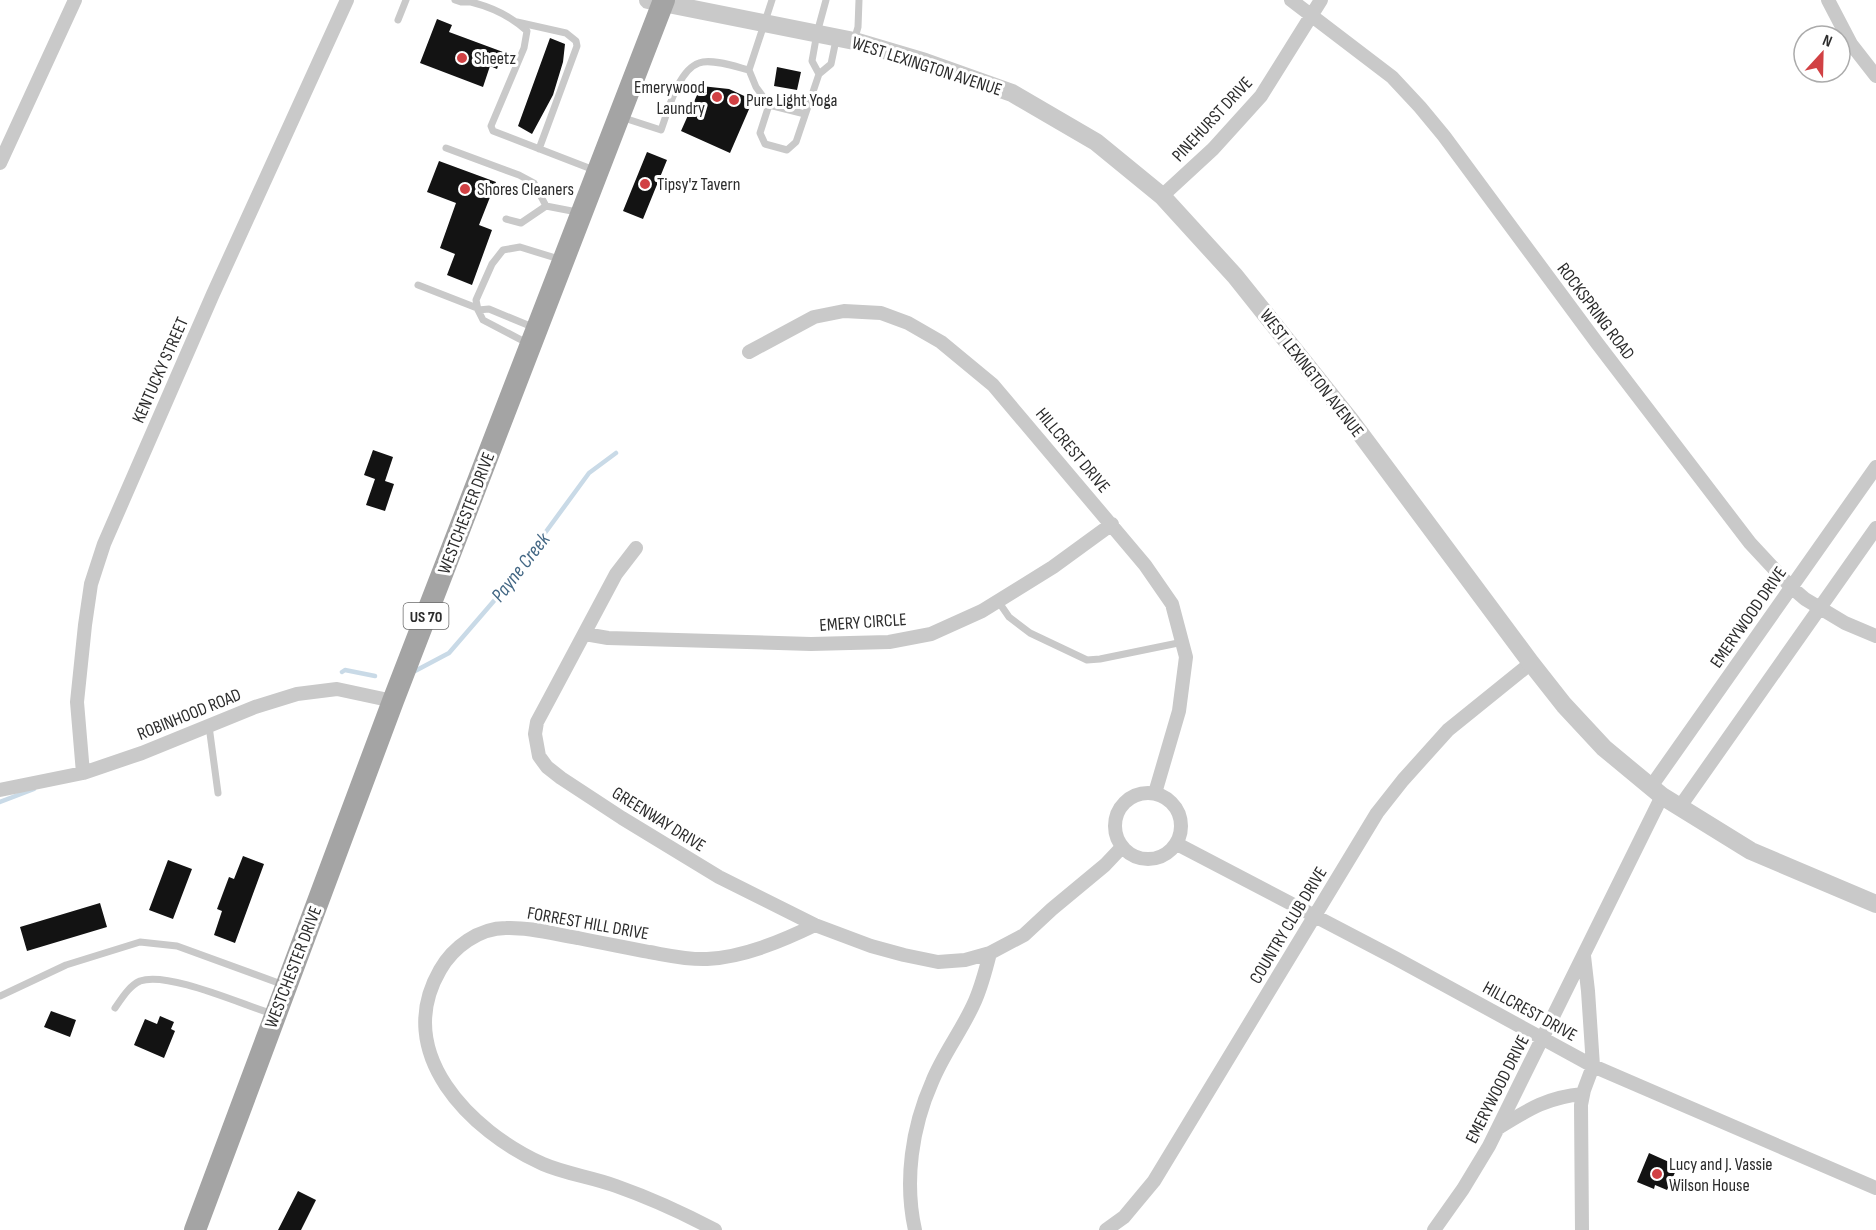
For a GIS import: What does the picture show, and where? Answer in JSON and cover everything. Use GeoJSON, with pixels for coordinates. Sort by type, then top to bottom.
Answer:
{"type":"FeatureCollection","features":[{"type":"Feature","properties":{"kind":"main road","name":"WESTCHESTER DRIVE"},"geometry":{"type":"LineString","coordinates":[[195,1230],[393,701],[583,213],[658,1]]}},
{"type":"Feature","properties":{"kind":"street"},"geometry":{"type":"LineString","coordinates":[[0,163],[75,0]]}},
{"type":"Feature","properties":{"kind":"street","name":"KENTUCKY STREET"},"geometry":{"type":"LineString","coordinates":[[83,773],[77,702],[91,584],[104,544],[213,294],[347,0]]}},
{"type":"Feature","properties":{"kind":"street","name":"ROCKSPRING ROAD"},"geometry":{"type":"LineString","coordinates":[[1290,0],[1392,77],[1420,107],[1743,534],[1791,587],[1819,609],[1876,636]]}},
{"type":"Feature","properties":{"kind":"street","name":"PINEHURST DRIVE"},"geometry":{"type":"LineString","coordinates":[[1162,196],[1213,149],[1261,96],[1321,0]]}},
{"type":"Feature","properties":{"kind":"street"},"geometry":{"type":"LineString","coordinates":[[1828,0],[1851,44],[1876,76]]}},
{"type":"Feature","properties":{"kind":"street","name":"WEST LEXINGTON AVENUE"},"geometry":{"type":"LineString","coordinates":[[658,1],[845,39],[926,62],[1012,93],[1096,142],[1162,196],[1235,276],[1351,421],[1531,663],[1564,705],[1604,748],[1678,808],[1751,851],[1876,904]]}},
{"type":"Feature","properties":{"kind":"street","name":"HILLCREST DRIVE"},"geometry":{"type":"LineString","coordinates":[[749,352],[814,317],[844,311],[881,313],[908,322],[941,342],[993,385],[1145,564],[1172,604],[1186,657],[1179,711],[1155,794]]}},
{"type":"Feature","properties":{"kind":"street","name":"EMERYWOOD DRIVE"},"geometry":{"type":"LineString","coordinates":[[1434,1230],[1463,1189],[1498,1128],[1584,956],[1656,792],[1791,587],[1876,467]]}},
{"type":"Feature","properties":{"kind":"street","name":"EMERY CIRCLE"},"geometry":{"type":"LineString","coordinates":[[585,634],[608,638],[775,643],[889,642],[931,634],[982,611],[1053,567],[1112,524]]}},
{"type":"Feature","properties":{"kind":"street"},"geometry":{"type":"LineString","coordinates":[[1678,808],[1876,528]]}},
{"type":"Feature","properties":{"kind":"street","name":"GREENWAY DRIVE"},"geometry":{"type":"LineString","coordinates":[[636,548],[616,574],[537,722],[535,734],[539,756],[547,767],[622,818],[719,877],[814,925],[871,946],[938,962],[965,960],[990,953],[1024,935],[1105,865],[1122,847]]}},
{"type":"Feature","properties":{"kind":"street","name":"COUNTRY CLUB DRIVE"},"geometry":{"type":"LineString","coordinates":[[1106,1230],[1124,1217],[1154,1181],[1377,813],[1448,730],[1531,663]]}},
{"type":"Feature","properties":{"kind":"street","name":"ROBINHOOD ROAD"},"geometry":{"type":"LineString","coordinates":[[0,790],[83,773],[142,753],[255,707],[297,694],[337,689],[393,701]]}},
{"type":"Feature","properties":{"kind":"street"},"geometry":{"type":"LineString","coordinates":[[1144,793],[1166,798],[1174,804],[1182,823],[1177,844],[1161,857],[1150,859],[1130,854],[1122,847],[1115,825],[1117,814],[1123,804],[1132,797],[1144,793]]}},
{"type":"Feature","properties":{"kind":"street","name":"HILLCREST DRIVE"},"geometry":{"type":"LineString","coordinates":[[1177,844],[1314,915],[1593,1066],[1876,1188]]}},
{"type":"Feature","properties":{"kind":"street","name":"FORREST HILL DRIVE"},"geometry":{"type":"LineString","coordinates":[[715,1230],[685,1214],[614,1185],[566,1173],[542,1163],[487,1130],[450,1093],[432,1062],[426,1042],[425,1024],[432,984],[444,963],[473,936],[504,928],[529,929],[671,956],[707,959],[741,953],[790,937],[814,925]]}},
{"type":"Feature","properties":{"kind":"street"},"geometry":{"type":"LineString","coordinates":[[915,1230],[910,1194],[911,1166],[913,1143],[921,1109],[932,1080],[975,1002],[990,953]]}},
{"type":"Feature","properties":{"kind":"street"},"geometry":{"type":"LineString","coordinates":[[1582,1230],[1581,1123],[1583,1094],[1593,1066],[1584,956]]}},
{"type":"Feature","properties":{"kind":"street"},"geometry":{"type":"LineString","coordinates":[[1498,1128],[1528,1109],[1547,1101],[1563,1096],[1583,1094]]}},
{"type":"Feature","properties":{"kind":"lane"},"geometry":{"type":"LineString","coordinates":[[398,20],[406,0]]}},
{"type":"Feature","properties":{"kind":"lane"},"geometry":{"type":"LineString","coordinates":[[455,0],[471,1],[518,22],[566,33],[576,41],[577,46],[539,149]]}},
{"type":"Feature","properties":{"kind":"lane"},"geometry":{"type":"LineString","coordinates":[[772,0],[750,70],[756,87],[769,105],[805,114]]}},
{"type":"Feature","properties":{"kind":"lane"},"geometry":{"type":"LineString","coordinates":[[819,74],[812,61],[826,0]]}},
{"type":"Feature","properties":{"kind":"lane"},"geometry":{"type":"LineString","coordinates":[[769,105],[760,133],[765,144],[787,150],[796,142],[819,74],[831,64],[845,39],[858,27],[859,0]]}},
{"type":"Feature","properties":{"kind":"lane"},"geometry":{"type":"LineString","coordinates":[[518,22],[527,31],[524,48],[491,126],[493,131],[598,172]]}},
{"type":"Feature","properties":{"kind":"lane"},"geometry":{"type":"LineString","coordinates":[[619,116],[661,130],[678,84],[686,72],[699,62],[717,63],[750,70]]}},
{"type":"Feature","properties":{"kind":"lane"},"geometry":{"type":"LineString","coordinates":[[446,148],[519,175],[534,183],[546,206]]}},
{"type":"Feature","properties":{"kind":"lane"},"geometry":{"type":"LineString","coordinates":[[506,219],[521,223],[546,206],[583,213]]}},
{"type":"Feature","properties":{"kind":"lane"},"geometry":{"type":"LineString","coordinates":[[535,337],[483,320],[476,300],[492,264],[502,250],[520,247],[565,260]]}},
{"type":"Feature","properties":{"kind":"lane"},"geometry":{"type":"LineString","coordinates":[[417,285],[478,309],[489,309],[535,337]]}},
{"type":"Feature","properties":{"kind":"lane"},"geometry":{"type":"LineString","coordinates":[[998,601],[1017,624],[1087,660],[1183,642]]}},
{"type":"Feature","properties":{"kind":"lane"},"geometry":{"type":"LineString","coordinates":[[209,726],[218,793]]}},
{"type":"Feature","properties":{"kind":"lane"},"geometry":{"type":"LineString","coordinates":[[0,996],[66,965],[140,942],[177,946],[286,986]]}},
{"type":"Feature","properties":{"kind":"lane"},"geometry":{"type":"LineString","coordinates":[[115,1008],[127,991],[139,981],[152,979],[174,981],[276,1015]]}},
{"type":"Feature","properties":{"kind":"building","name":"Sheetz"},"geometry":{"type":"Polygon","coordinates":[[[437,19],[452,25],[449,32],[503,52],[497,69],[490,66],[483,87],[420,63],[437,19]]]}},
{"type":"Feature","properties":{"kind":"building"},"geometry":{"type":"Polygon","coordinates":[[[550,38],[565,44],[563,62],[553,95],[532,134],[518,126],[550,38]]]}},
{"type":"Feature","properties":{"kind":"building"},"geometry":{"type":"Polygon","coordinates":[[[777,67],[801,72],[797,90],[774,86],[777,67]]]}},
{"type":"Feature","properties":{"kind":"building"},"geometry":{"type":"Polygon","coordinates":[[[701,86],[729,89],[753,100],[730,153],[681,131],[701,86]]]}},
{"type":"Feature","properties":{"kind":"building"},"geometry":{"type":"Polygon","coordinates":[[[647,152],[667,160],[643,219],[623,211],[647,152]]]}},
{"type":"Feature","properties":{"kind":"building"},"geometry":{"type":"Polygon","coordinates":[[[439,161],[496,182],[479,225],[492,230],[472,285],[447,275],[455,254],[440,248],[456,203],[427,192],[439,161]]]}},
{"type":"Feature","properties":{"kind":"building"},"geometry":{"type":"Polygon","coordinates":[[[373,450],[393,457],[385,481],[394,484],[385,511],[366,505],[375,479],[364,475],[373,450]]]}},
{"type":"Feature","properties":{"kind":"building"},"geometry":{"type":"Polygon","coordinates":[[[243,856],[264,864],[235,943],[214,935],[222,911],[217,909],[229,877],[234,879],[243,856]]]}},
{"type":"Feature","properties":{"kind":"building"},"geometry":{"type":"Polygon","coordinates":[[[168,860],[192,869],[173,919],[149,910],[168,860]]]}},
{"type":"Feature","properties":{"kind":"building"},"geometry":{"type":"Polygon","coordinates":[[[100,903],[107,927],[27,951],[20,927],[100,903]]]}},
{"type":"Feature","properties":{"kind":"building"},"geometry":{"type":"Polygon","coordinates":[[[51,1011],[76,1020],[70,1037],[44,1027],[51,1011]]]}},
{"type":"Feature","properties":{"kind":"building"},"geometry":{"type":"Polygon","coordinates":[[[160,1016],[174,1022],[171,1029],[175,1031],[164,1058],[134,1045],[145,1019],[157,1024],[160,1016]]]}},
{"type":"Feature","properties":{"kind":"building","name":"Lucy and J. Vassie Wilson House"},"geometry":{"type":"Polygon","coordinates":[[[1649,1153],[1678,1166],[1667,1190],[1655,1185],[1654,1189],[1637,1182],[1649,1153]]]}},
{"type":"Feature","properties":{"kind":"building"},"geometry":{"type":"Polygon","coordinates":[[[298,1191],[316,1200],[301,1230],[278,1230],[298,1191]]]}},
{"type":"Feature","properties":{"kind":"waterway","name":"Payne Creek"},"geometry":{"type":"LineString","coordinates":[[415,671],[449,653],[518,573],[589,473],[616,453]]}},
{"type":"Feature","properties":{"kind":"waterway","name":"Payne Creek"},"geometry":{"type":"LineString","coordinates":[[342,672],[345,670],[375,676]]}},
{"type":"Feature","properties":{"kind":"waterway","name":"Payne Creek"},"geometry":{"type":"LineString","coordinates":[[0,802],[34,789]]}},
{"type":"Feature","properties":{"kind":"place","name":"Sheetz"},"geometry":{"type":"Point","coordinates":[462,58]}},
{"type":"Feature","properties":{"kind":"place","name":"Emerywood Laundry"},"geometry":{"type":"Point","coordinates":[717,97]}},
{"type":"Feature","properties":{"kind":"place","name":"Pure Light Yoga"},"geometry":{"type":"Point","coordinates":[734,100]}},
{"type":"Feature","properties":{"kind":"place","name":"Tipsy'z Tavern"},"geometry":{"type":"Point","coordinates":[645,184]}},
{"type":"Feature","properties":{"kind":"place","name":"Shores Cleaners"},"geometry":{"type":"Point","coordinates":[465,189]}},
{"type":"Feature","properties":{"kind":"place","name":"Lucy and J. Vassie Wilson House"},"geometry":{"type":"Point","coordinates":[1657,1174]}}]}
